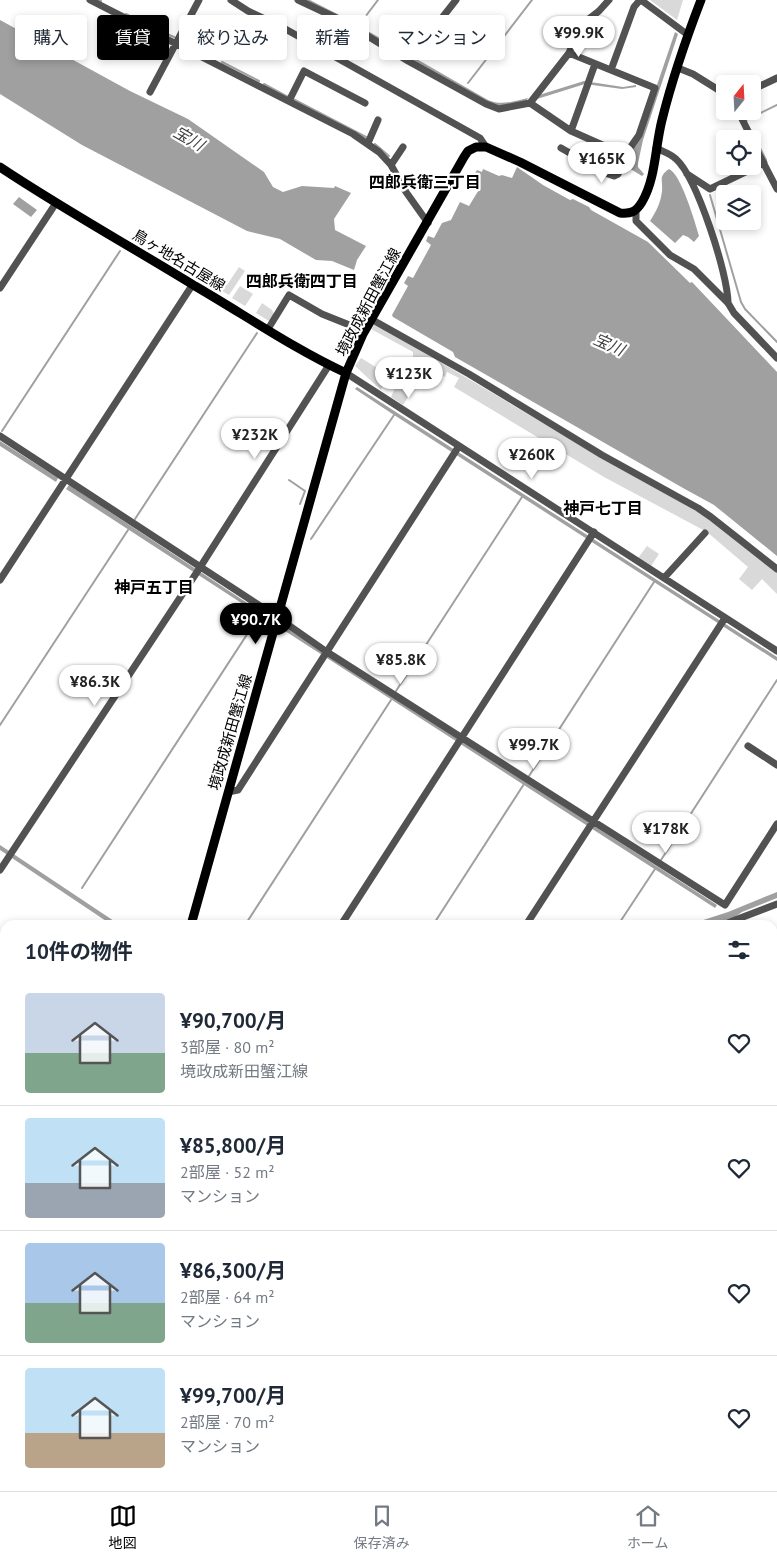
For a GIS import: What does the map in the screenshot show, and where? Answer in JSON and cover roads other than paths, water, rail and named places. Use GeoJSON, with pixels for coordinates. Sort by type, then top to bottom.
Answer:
{"type":"FeatureCollection","features":[{"type":"Feature","properties":{"kind":"main road"},"geometry":{"type":"LineString","coordinates":[[486,147],[520,162],[610,209],[630,214],[636,211],[643,201],[650,184],[662,119],[701,0]]}},
{"type":"Feature","properties":{"kind":"main road","name":"境政成新田蟹江線"},"geometry":{"type":"LineString","coordinates":[[192,920],[346,373],[363,334],[468,152],[476,147],[486,147]]}},
{"type":"Feature","properties":{"kind":"main road","name":"鳥ヶ地名古屋線"},"geometry":{"type":"LineString","coordinates":[[0,167],[56,203],[329,365],[346,373]]}},
{"type":"Feature","properties":{"kind":"street"},"geometry":{"type":"LineString","coordinates":[[90,0],[351,132],[368,143],[391,165],[406,192],[428,223]]}},
{"type":"Feature","properties":{"kind":"street"},"geometry":{"type":"LineString","coordinates":[[150,92],[199,0]]}},
{"type":"Feature","properties":{"kind":"street"},"geometry":{"type":"LineString","coordinates":[[231,0],[480,138],[486,147]]}},
{"type":"Feature","properties":{"kind":"street"},"geometry":{"type":"LineString","coordinates":[[301,0],[346,22],[379,41]]}},
{"type":"Feature","properties":{"kind":"street"},"geometry":{"type":"LineString","coordinates":[[444,15],[456,0]]}},
{"type":"Feature","properties":{"kind":"street"},"geometry":{"type":"LineString","coordinates":[[412,60],[486,104],[499,109],[530,103],[569,54],[581,25],[599,12],[609,0]]}},
{"type":"Feature","properties":{"kind":"street"},"geometry":{"type":"LineString","coordinates":[[611,70],[634,7],[641,0],[688,35]]}},
{"type":"Feature","properties":{"kind":"street"},"geometry":{"type":"LineString","coordinates":[[561,148],[605,173],[614,176],[618,174],[624,155],[639,135],[655,88],[569,54]]}},
{"type":"Feature","properties":{"kind":"street"},"geometry":{"type":"LineString","coordinates":[[571,131],[595,64]]}},
{"type":"Feature","properties":{"kind":"street"},"geometry":{"type":"LineString","coordinates":[[678,68],[694,74],[716,88]]}},
{"type":"Feature","properties":{"kind":"street"},"geometry":{"type":"LineString","coordinates":[[289,101],[304,71],[365,103]]}},
{"type":"Feature","properties":{"kind":"street"},"geometry":{"type":"LineString","coordinates":[[761,86],[777,78]]}},
{"type":"Feature","properties":{"kind":"street"},"geometry":{"type":"LineString","coordinates":[[530,103],[571,131],[624,155]]}},
{"type":"Feature","properties":{"kind":"street"},"geometry":{"type":"LineString","coordinates":[[368,143],[378,120]]}},
{"type":"Feature","properties":{"kind":"street"},"geometry":{"type":"LineString","coordinates":[[391,165],[403,147]]}},
{"type":"Feature","properties":{"kind":"street"},"geometry":{"type":"LineString","coordinates":[[656,148],[676,158],[695,191],[720,256],[728,290],[728,303]]}},
{"type":"Feature","properties":{"kind":"street"},"geometry":{"type":"LineString","coordinates":[[761,157],[777,189]]}},
{"type":"Feature","properties":{"kind":"street"},"geometry":{"type":"LineString","coordinates":[[686,174],[710,189],[764,163]]}},
{"type":"Feature","properties":{"kind":"street"},"geometry":{"type":"LineString","coordinates":[[0,288],[56,203]]}},
{"type":"Feature","properties":{"kind":"street"},"geometry":{"type":"LineString","coordinates":[[636,211],[636,221],[670,255],[694,269],[728,303],[734,313],[777,358]]}},
{"type":"Feature","properties":{"kind":"street"},"geometry":{"type":"LineString","coordinates":[[0,580],[193,284]]}},
{"type":"Feature","properties":{"kind":"street"},"geometry":{"type":"LineString","coordinates":[[268,329],[289,295],[363,334]]}},
{"type":"Feature","properties":{"kind":"street"},"geometry":{"type":"LineString","coordinates":[[372,319],[469,374],[602,455],[705,512],[777,569]]}},
{"type":"Feature","properties":{"kind":"street"},"geometry":{"type":"LineString","coordinates":[[0,870],[198,570],[329,365]]}},
{"type":"Feature","properties":{"kind":"street"},"geometry":{"type":"LineString","coordinates":[[346,373],[457,450],[591,536],[664,578],[723,622],[777,651]]}},
{"type":"Feature","properties":{"kind":"street"},"geometry":{"type":"LineString","coordinates":[[0,436],[198,570],[277,616],[326,654],[592,824],[725,905],[777,824]]}},
{"type":"Feature","properties":{"kind":"street"},"geometry":{"type":"LineString","coordinates":[[228,792],[238,790],[457,450]]}},
{"type":"Feature","properties":{"kind":"street"},"geometry":{"type":"LineString","coordinates":[[664,578],[705,533]]}},
{"type":"Feature","properties":{"kind":"street"},"geometry":{"type":"LineString","coordinates":[[344,920],[591,536]]}},
{"type":"Feature","properties":{"kind":"street"},"geometry":{"type":"LineString","coordinates":[[529,920],[723,622]]}},
{"type":"Feature","properties":{"kind":"street"},"geometry":{"type":"LineString","coordinates":[[748,746],[777,765]]}},
{"type":"Feature","properties":{"kind":"street"},"geometry":{"type":"LineString","coordinates":[[735,920],[777,904]]}},
{"type":"Feature","properties":{"kind":"water"},"geometry":{"type":"Polygon","coordinates":[[[305,0],[310,0],[339,15],[332,15],[305,0]]]}},
{"type":"Feature","properties":{"kind":"water","name":"宝川"},"geometry":{"type":"Polygon","coordinates":[[[0,20],[15,28],[15,60],[73,60],[130,91],[188,119],[264,172],[273,187],[283,192],[302,186],[334,188],[335,186],[351,193],[334,219],[335,230],[366,246],[357,260],[354,270],[332,261],[316,260],[280,239],[247,231],[82,145],[0,94],[0,20]]]}},
{"type":"Feature","properties":{"kind":"water"},"geometry":{"type":"Polygon","coordinates":[[[369,32],[379,37],[379,41],[369,36],[369,32]]]}},
{"type":"Feature","properties":{"kind":"water"},"geometry":{"type":"Polygon","coordinates":[[[675,32],[678,34],[643,140],[638,163],[638,167],[644,174],[642,176],[624,165],[627,155],[640,135],[675,32]]]}},
{"type":"Feature","properties":{"kind":"water"},"geometry":{"type":"Polygon","coordinates":[[[412,60],[418,60],[493,102],[513,102],[528,98],[526,102],[501,106],[487,102],[412,60]]]}},
{"type":"Feature","properties":{"kind":"water"},"geometry":{"type":"Polygon","coordinates":[[[584,81],[623,87],[636,85],[636,87],[622,89],[585,84],[537,99],[539,95],[584,81]]]}},
{"type":"Feature","properties":{"kind":"water","name":"宝川"},"geometry":{"type":"Polygon","coordinates":[[[517,167],[543,185],[570,200],[573,199],[589,207],[591,210],[648,242],[690,283],[692,282],[777,372],[777,556],[714,505],[455,357],[453,352],[393,317],[392,315],[408,286],[404,283],[408,276],[413,278],[431,245],[426,241],[428,236],[434,238],[442,223],[451,220],[460,202],[469,206],[480,188],[470,181],[477,170],[482,172],[483,169],[499,176],[512,178],[517,167]]]}},
{"type":"Feature","properties":{"kind":"water"},"geometry":{"type":"Polygon","coordinates":[[[669,169],[674,173],[683,189],[691,210],[699,236],[694,242],[683,235],[675,243],[650,221],[661,199],[662,176],[669,169]]]}},
{"type":"Feature","properties":{"kind":"water"},"geometry":{"type":"Polygon","coordinates":[[[19,197],[37,210],[31,217],[13,204],[19,197]]]}},
{"type":"Feature","properties":{"kind":"water"},"geometry":{"type":"Polygon","coordinates":[[[357,387],[777,657],[777,661],[391,413],[355,389],[357,387]]]}},
{"type":"Feature","properties":{"kind":"water"},"geometry":{"type":"Polygon","coordinates":[[[0,441],[58,478],[56,482],[0,446],[0,441]]]}},
{"type":"Feature","properties":{"kind":"water"},"geometry":{"type":"Polygon","coordinates":[[[69,485],[270,618],[269,621],[66,489],[69,485]]]}},
{"type":"Feature","properties":{"kind":"water"},"geometry":{"type":"Polygon","coordinates":[[[286,627],[717,905],[715,908],[285,631],[286,627]]]}},
{"type":"Feature","properties":{"kind":"water"},"geometry":{"type":"Polygon","coordinates":[[[0,845],[112,920],[105,920],[0,850],[0,845]]]}},
{"type":"Feature","properties":{"kind":"water"},"geometry":{"type":"Polygon","coordinates":[[[777,892],[777,898],[742,912],[735,917],[725,920],[703,920],[777,892]]]}},
{"type":"Feature","properties":{"kind":"waterway"},"geometry":{"type":"LineString","coordinates":[[367,15],[378,0]]}},
{"type":"Feature","properties":{"kind":"waterway"},"geometry":{"type":"LineString","coordinates":[[468,83],[532,0]]}},
{"type":"Feature","properties":{"kind":"waterway"},"geometry":{"type":"LineString","coordinates":[[169,35],[174,37]]}},
{"type":"Feature","properties":{"kind":"waterway"},"geometry":{"type":"LineString","coordinates":[[222,62],[259,81]]}},
{"type":"Feature","properties":{"kind":"waterway"},"geometry":{"type":"LineString","coordinates":[[264,84],[288,97]]}},
{"type":"Feature","properties":{"kind":"waterway"},"geometry":{"type":"LineString","coordinates":[[293,99],[366,137]]}},
{"type":"Feature","properties":{"kind":"waterway"},"geometry":{"type":"LineString","coordinates":[[761,113],[777,105]]}},
{"type":"Feature","properties":{"kind":"waterway"},"geometry":{"type":"LineString","coordinates":[[375,144],[389,156]]}},
{"type":"Feature","properties":{"kind":"waterway"},"geometry":{"type":"LineString","coordinates":[[761,150],[766,160]]}},
{"type":"Feature","properties":{"kind":"waterway"},"geometry":{"type":"LineString","coordinates":[[710,195],[741,302],[745,309],[777,342]]}},
{"type":"Feature","properties":{"kind":"waterway"},"geometry":{"type":"LineString","coordinates":[[2,431],[120,251]]}},
{"type":"Feature","properties":{"kind":"waterway"},"geometry":{"type":"LineString","coordinates":[[135,519],[257,333]]}},
{"type":"Feature","properties":{"kind":"waterway"},"geometry":{"type":"LineString","coordinates":[[311,539],[394,415]]}},
{"type":"Feature","properties":{"kind":"waterway"},"geometry":{"type":"LineString","coordinates":[[289,480],[305,491],[300,504]]}},
{"type":"Feature","properties":{"kind":"waterway"},"geometry":{"type":"LineString","coordinates":[[396,691],[522,497]]}},
{"type":"Feature","properties":{"kind":"waterway"},"geometry":{"type":"LineString","coordinates":[[0,725],[128,530]]}},
{"type":"Feature","properties":{"kind":"waterway"},"geometry":{"type":"LineString","coordinates":[[529,776],[654,582]]}},
{"type":"Feature","properties":{"kind":"waterway"},"geometry":{"type":"LineString","coordinates":[[82,888],[259,616]]}},
{"type":"Feature","properties":{"kind":"waterway"},"geometry":{"type":"LineString","coordinates":[[661,860],[777,680]]}},
{"type":"Feature","properties":{"kind":"waterway"},"geometry":{"type":"LineString","coordinates":[[248,920],[391,700]]}},
{"type":"Feature","properties":{"kind":"waterway"},"geometry":{"type":"LineString","coordinates":[[436,920],[524,784]]}},
{"type":"Feature","properties":{"kind":"waterway"},"geometry":{"type":"LineString","coordinates":[[621,920],[655,869]]}},
{"type":"Feature","properties":{"kind":"district","name":"四郎兵衛三丁目"},"geometry":{"type":"Point","coordinates":[425,182]}},
{"type":"Feature","properties":{"kind":"district","name":"四郎兵衛四丁目"},"geometry":{"type":"Point","coordinates":[302,281]}},
{"type":"Feature","properties":{"kind":"district","name":"神戸七丁目"},"geometry":{"type":"Point","coordinates":[603,508]}},
{"type":"Feature","properties":{"kind":"district","name":"神戸五丁目"},"geometry":{"type":"Point","coordinates":[154,587]}}]}
